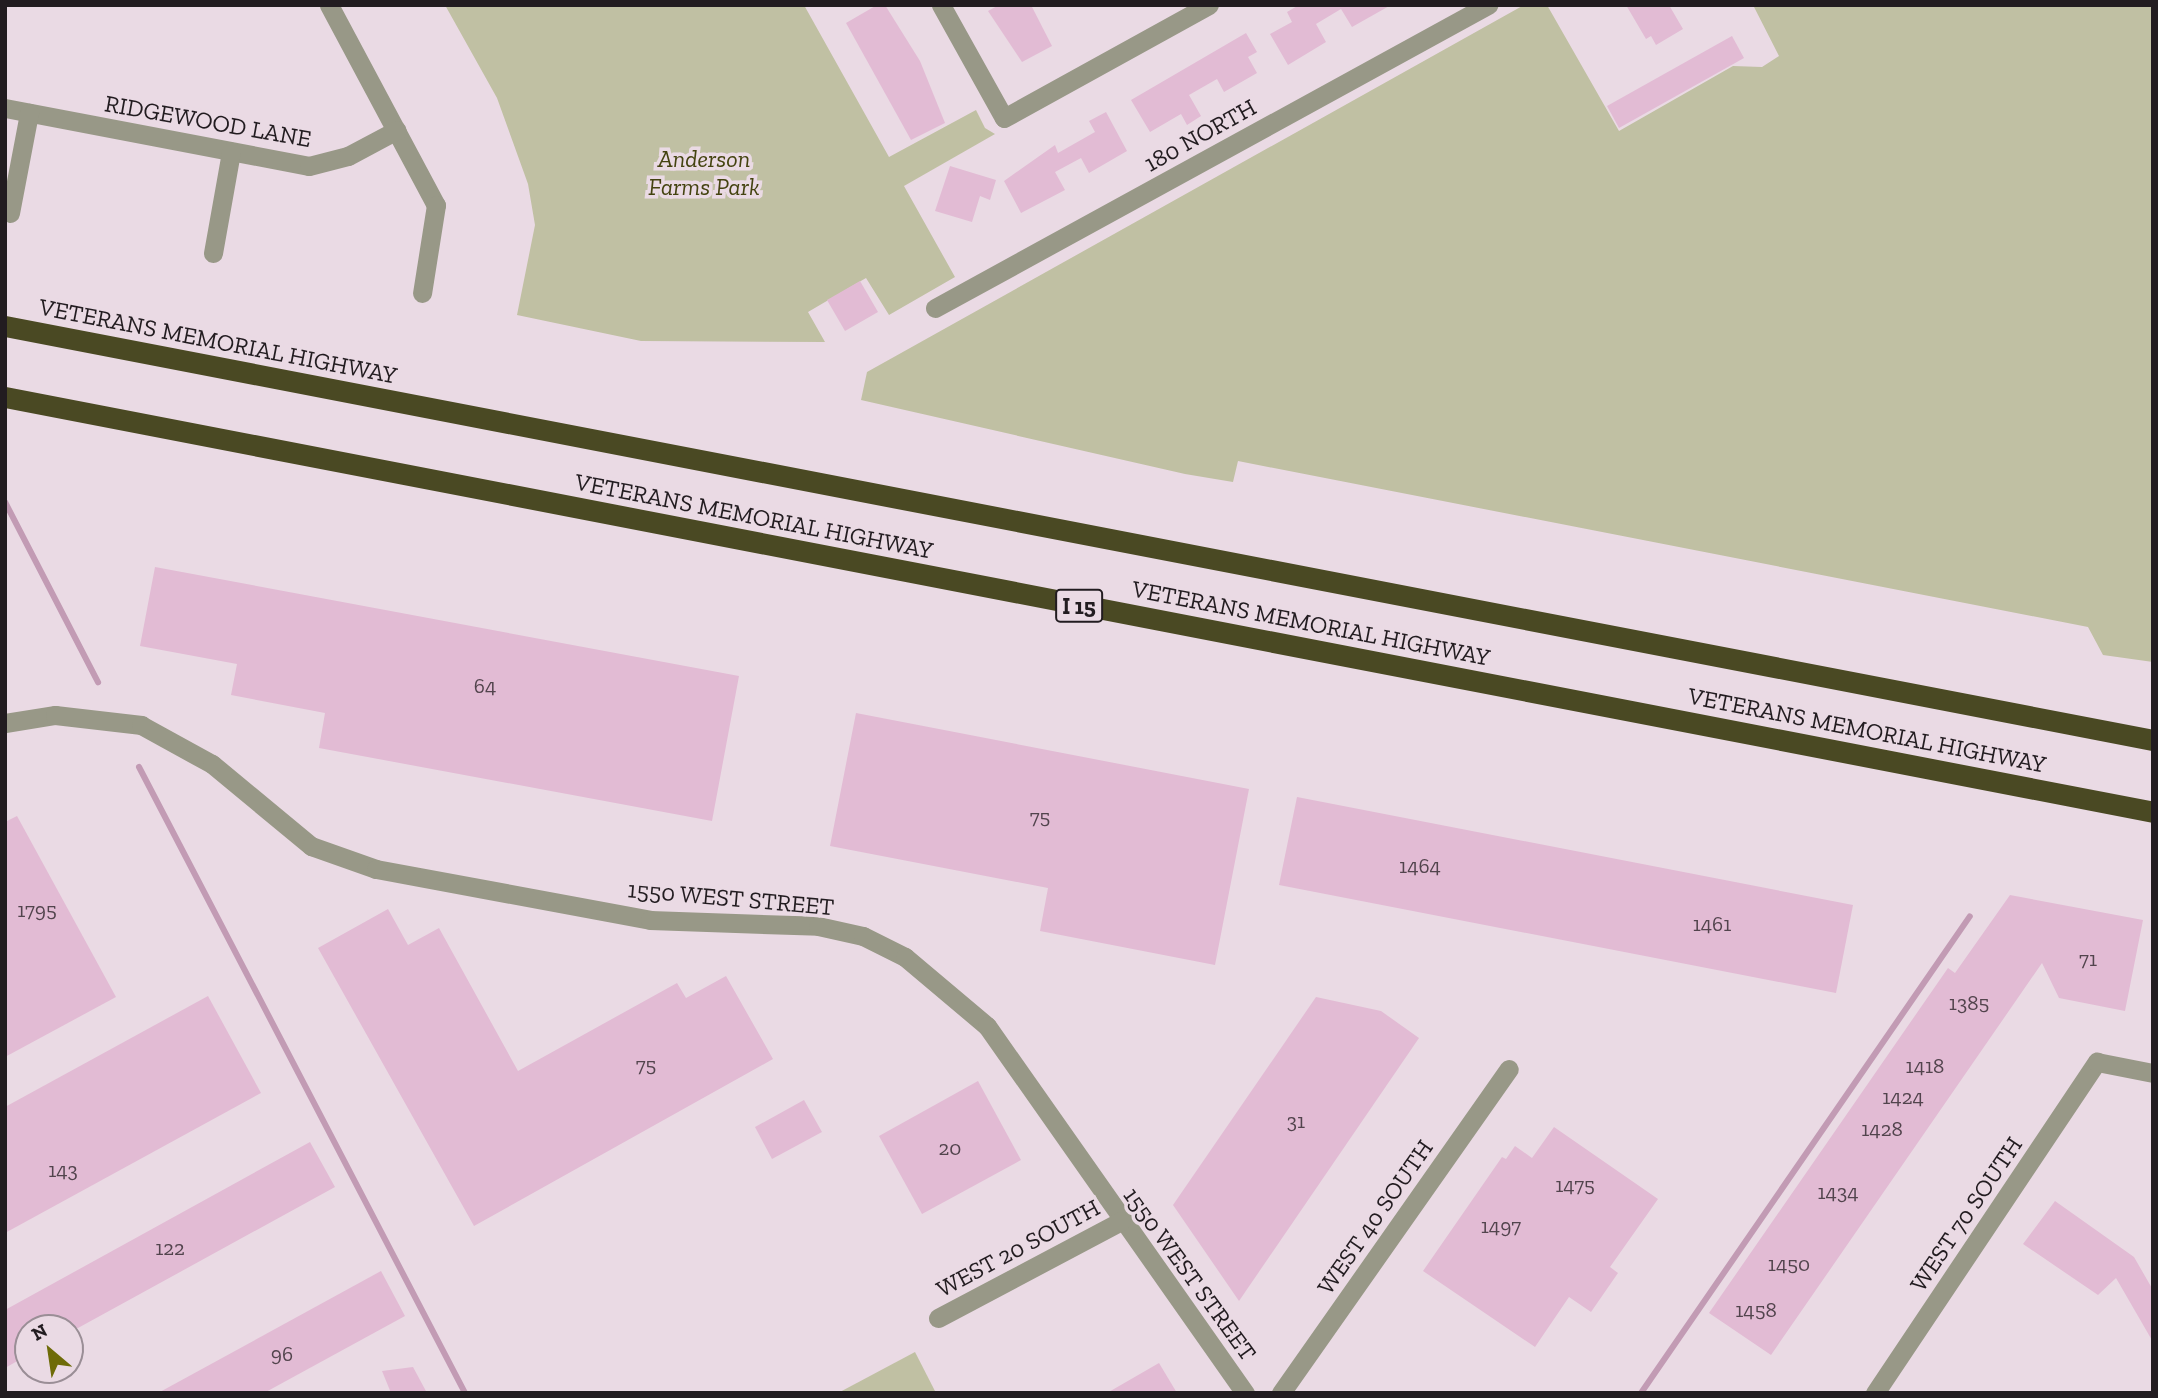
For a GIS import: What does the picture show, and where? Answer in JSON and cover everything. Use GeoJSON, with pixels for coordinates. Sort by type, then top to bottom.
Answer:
{"type":"FeatureCollection","features":[{"type":"Feature","properties":{"kind":"highway","name":"VETERANS MEMORIAL HIGHWAY"},"geometry":{"type":"LineString","coordinates":[[5,326],[2153,740]]}},
{"type":"Feature","properties":{"kind":"highway","name":"VETERANS MEMORIAL HIGHWAY"},"geometry":{"type":"LineString","coordinates":[[5,397],[2153,812]]}},
{"type":"Feature","properties":{"kind":"street"},"geometry":{"type":"LineString","coordinates":[[329,5],[436,205],[422,293]]}},
{"type":"Feature","properties":{"kind":"street"},"geometry":{"type":"LineString","coordinates":[[941,5],[1004,118],[1209,5]]}},
{"type":"Feature","properties":{"kind":"street","name":"180 NORTH"},"geometry":{"type":"LineString","coordinates":[[935,308],[1488,5]]}},
{"type":"Feature","properties":{"kind":"street","name":"RIDGEWOOD LANE"},"geometry":{"type":"LineString","coordinates":[[5,108],[309,166],[348,156],[397,130]]}},
{"type":"Feature","properties":{"kind":"street"},"geometry":{"type":"LineString","coordinates":[[10,213],[29,113]]}},
{"type":"Feature","properties":{"kind":"street"},"geometry":{"type":"LineString","coordinates":[[213,253],[232,152]]}},
{"type":"Feature","properties":{"kind":"street","name":"1550 WEST STREET"},"geometry":{"type":"LineString","coordinates":[[5,723],[33,715],[141,725],[169,736],[212,764],[311,846],[376,869],[650,920],[760,922],[863,936],[905,957],[987,1026],[1121,1221],[1245,1393]]}},
{"type":"Feature","properties":{"kind":"street","name":"WEST 70 SOUTH"},"geometry":{"type":"LineString","coordinates":[[1875,1393],[2097,1062],[2153,1073]]}},
{"type":"Feature","properties":{"kind":"street","name":"WEST 40 SOUTH"},"geometry":{"type":"LineString","coordinates":[[1281,1393],[1509,1069]]}},
{"type":"Feature","properties":{"kind":"street","name":"WEST 20 SOUTH"},"geometry":{"type":"LineString","coordinates":[[938,1318],[1121,1221]]}},
{"type":"Feature","properties":{"kind":"green space","name":"Anderson Farms Park"},"geometry":{"type":"Polygon","coordinates":[[[445,5],[804,5],[889,157],[976,110],[985,128],[995,134],[904,186],[955,277],[889,315],[866,278],[808,312],[825,342],[641,341],[517,315],[535,225],[528,184],[497,98],[445,5]]]}},
{"type":"Feature","properties":{"kind":"green space"},"geometry":{"type":"Polygon","coordinates":[[[1524,5],[1547,5],[1619,131],[1733,66],[1762,67],[1779,56],[1753,5],[2153,5],[2153,662],[2103,655],[2088,627],[1238,461],[1233,482],[1185,474],[861,400],[867,372],[1524,5]]]}},
{"type":"Feature","properties":{"kind":"green space"},"geometry":{"type":"Polygon","coordinates":[[[915,1352],[936,1393],[838,1393],[915,1352]]]}},
{"type":"Feature","properties":{"kind":"building"},"geometry":{"type":"Polygon","coordinates":[[[877,5],[885,5],[920,61],[945,123],[911,140],[846,23],[877,5]]]}},
{"type":"Feature","properties":{"kind":"building"},"geometry":{"type":"Polygon","coordinates":[[[999,5],[1031,5],[1052,46],[1022,62],[988,11],[999,5]]]}},
{"type":"Feature","properties":{"kind":"building"},"geometry":{"type":"Polygon","coordinates":[[[1299,5],[1391,5],[1352,27],[1341,9],[1316,24],[1326,42],[1288,65],[1270,34],[1292,22],[1287,12],[1299,5]]]}},
{"type":"Feature","properties":{"kind":"building"},"geometry":{"type":"Polygon","coordinates":[[[1626,5],[1669,5],[1683,29],[1656,45],[1651,36],[1646,39],[1626,5]]]}},
{"type":"Feature","properties":{"kind":"building"},"geometry":{"type":"Polygon","coordinates":[[[1246,33],[1257,52],[1248,57],[1257,73],[1224,92],[1217,79],[1189,95],[1201,116],[1187,125],[1181,114],[1150,132],[1131,100],[1246,33]]]}},
{"type":"Feature","properties":{"kind":"building"},"geometry":{"type":"Polygon","coordinates":[[[1732,36],[1744,58],[1619,128],[1607,106],[1732,36]]]}},
{"type":"Feature","properties":{"kind":"building"},"geometry":{"type":"Polygon","coordinates":[[[1106,112],[1127,151],[1089,173],[1081,158],[1055,172],[1065,190],[1021,213],[1004,181],[1055,145],[1058,153],[1095,132],[1089,121],[1106,112]]]}},
{"type":"Feature","properties":{"kind":"building"},"geometry":{"type":"Polygon","coordinates":[[[950,166],[996,180],[990,200],[980,196],[972,222],[935,211],[950,166]]]}},
{"type":"Feature","properties":{"kind":"building"},"geometry":{"type":"Polygon","coordinates":[[[860,281],[878,312],[845,331],[827,300],[860,281]]]}},
{"type":"Feature","properties":{"kind":"building"},"geometry":{"type":"Polygon","coordinates":[[[155,567],[739,676],[712,821],[319,748],[325,713],[231,695],[237,664],[140,646],[155,567]]]}},
{"type":"Feature","properties":{"kind":"building"},"geometry":{"type":"Polygon","coordinates":[[[856,713],[1249,789],[1215,965],[1040,931],[1048,888],[830,846],[856,713]]]}},
{"type":"Feature","properties":{"kind":"building"},"geometry":{"type":"Polygon","coordinates":[[[1297,797],[1853,905],[1836,993],[1279,885],[1297,797]]]}},
{"type":"Feature","properties":{"kind":"building"},"geometry":{"type":"Polygon","coordinates":[[[17,816],[116,997],[5,1057],[5,822],[17,816]]]}},
{"type":"Feature","properties":{"kind":"building"},"geometry":{"type":"Polygon","coordinates":[[[2010,895],[2143,920],[2125,1011],[2059,998],[2042,963],[1771,1355],[1709,1313],[1948,968],[1955,973],[2010,895]]]}},
{"type":"Feature","properties":{"kind":"building"},"geometry":{"type":"Polygon","coordinates":[[[388,909],[408,945],[439,928],[518,1071],[677,983],[686,998],[726,976],[773,1059],[474,1226],[318,948],[388,909]]]}},
{"type":"Feature","properties":{"kind":"building"},"geometry":{"type":"Polygon","coordinates":[[[208,996],[261,1093],[5,1233],[5,1107],[208,996]]]}},
{"type":"Feature","properties":{"kind":"building"},"geometry":{"type":"Polygon","coordinates":[[[1316,997],[1381,1011],[1419,1038],[1239,1301],[1173,1205],[1316,997]]]}},
{"type":"Feature","properties":{"kind":"building"},"geometry":{"type":"Polygon","coordinates":[[[978,1081],[1021,1160],[922,1214],[879,1136],[978,1081]]]}},
{"type":"Feature","properties":{"kind":"building"},"geometry":{"type":"Polygon","coordinates":[[[804,1100],[822,1132],[772,1159],[755,1127],[804,1100]]]}},
{"type":"Feature","properties":{"kind":"building"},"geometry":{"type":"Polygon","coordinates":[[[1554,1127],[1658,1199],[1610,1267],[1618,1273],[1591,1312],[1569,1297],[1535,1347],[1423,1271],[1502,1157],[1506,1159],[1515,1146],[1532,1158],[1554,1127]]]}},
{"type":"Feature","properties":{"kind":"building"},"geometry":{"type":"Polygon","coordinates":[[[310,1142],[335,1187],[84,1325],[84,1314],[14,1314],[14,1363],[5,1368],[5,1310],[310,1142]]]}},
{"type":"Feature","properties":{"kind":"building"},"geometry":{"type":"Polygon","coordinates":[[[2055,1201],[2134,1257],[2153,1290],[2153,1342],[2116,1278],[2098,1295],[2023,1244],[2055,1201]]]}},
{"type":"Feature","properties":{"kind":"building"},"geometry":{"type":"Polygon","coordinates":[[[381,1271],[405,1316],[264,1393],[158,1393],[381,1271]]]}},
{"type":"Feature","properties":{"kind":"building"},"geometry":{"type":"Polygon","coordinates":[[[1159,1363],[1177,1393],[1107,1393],[1159,1363]]]}},
{"type":"Feature","properties":{"kind":"building"},"geometry":{"type":"Polygon","coordinates":[[[413,1367],[427,1393],[391,1393],[382,1371],[413,1367]]]}},
{"type":"Feature","properties":{"kind":"waterway"},"geometry":{"type":"LineString","coordinates":[[5,502],[98,682]]}},
{"type":"Feature","properties":{"kind":"waterway"},"geometry":{"type":"LineString","coordinates":[[139,767],[465,1393]]}},
{"type":"Feature","properties":{"kind":"waterway"},"geometry":{"type":"LineString","coordinates":[[1641,1393],[1970,916]]}}]}
